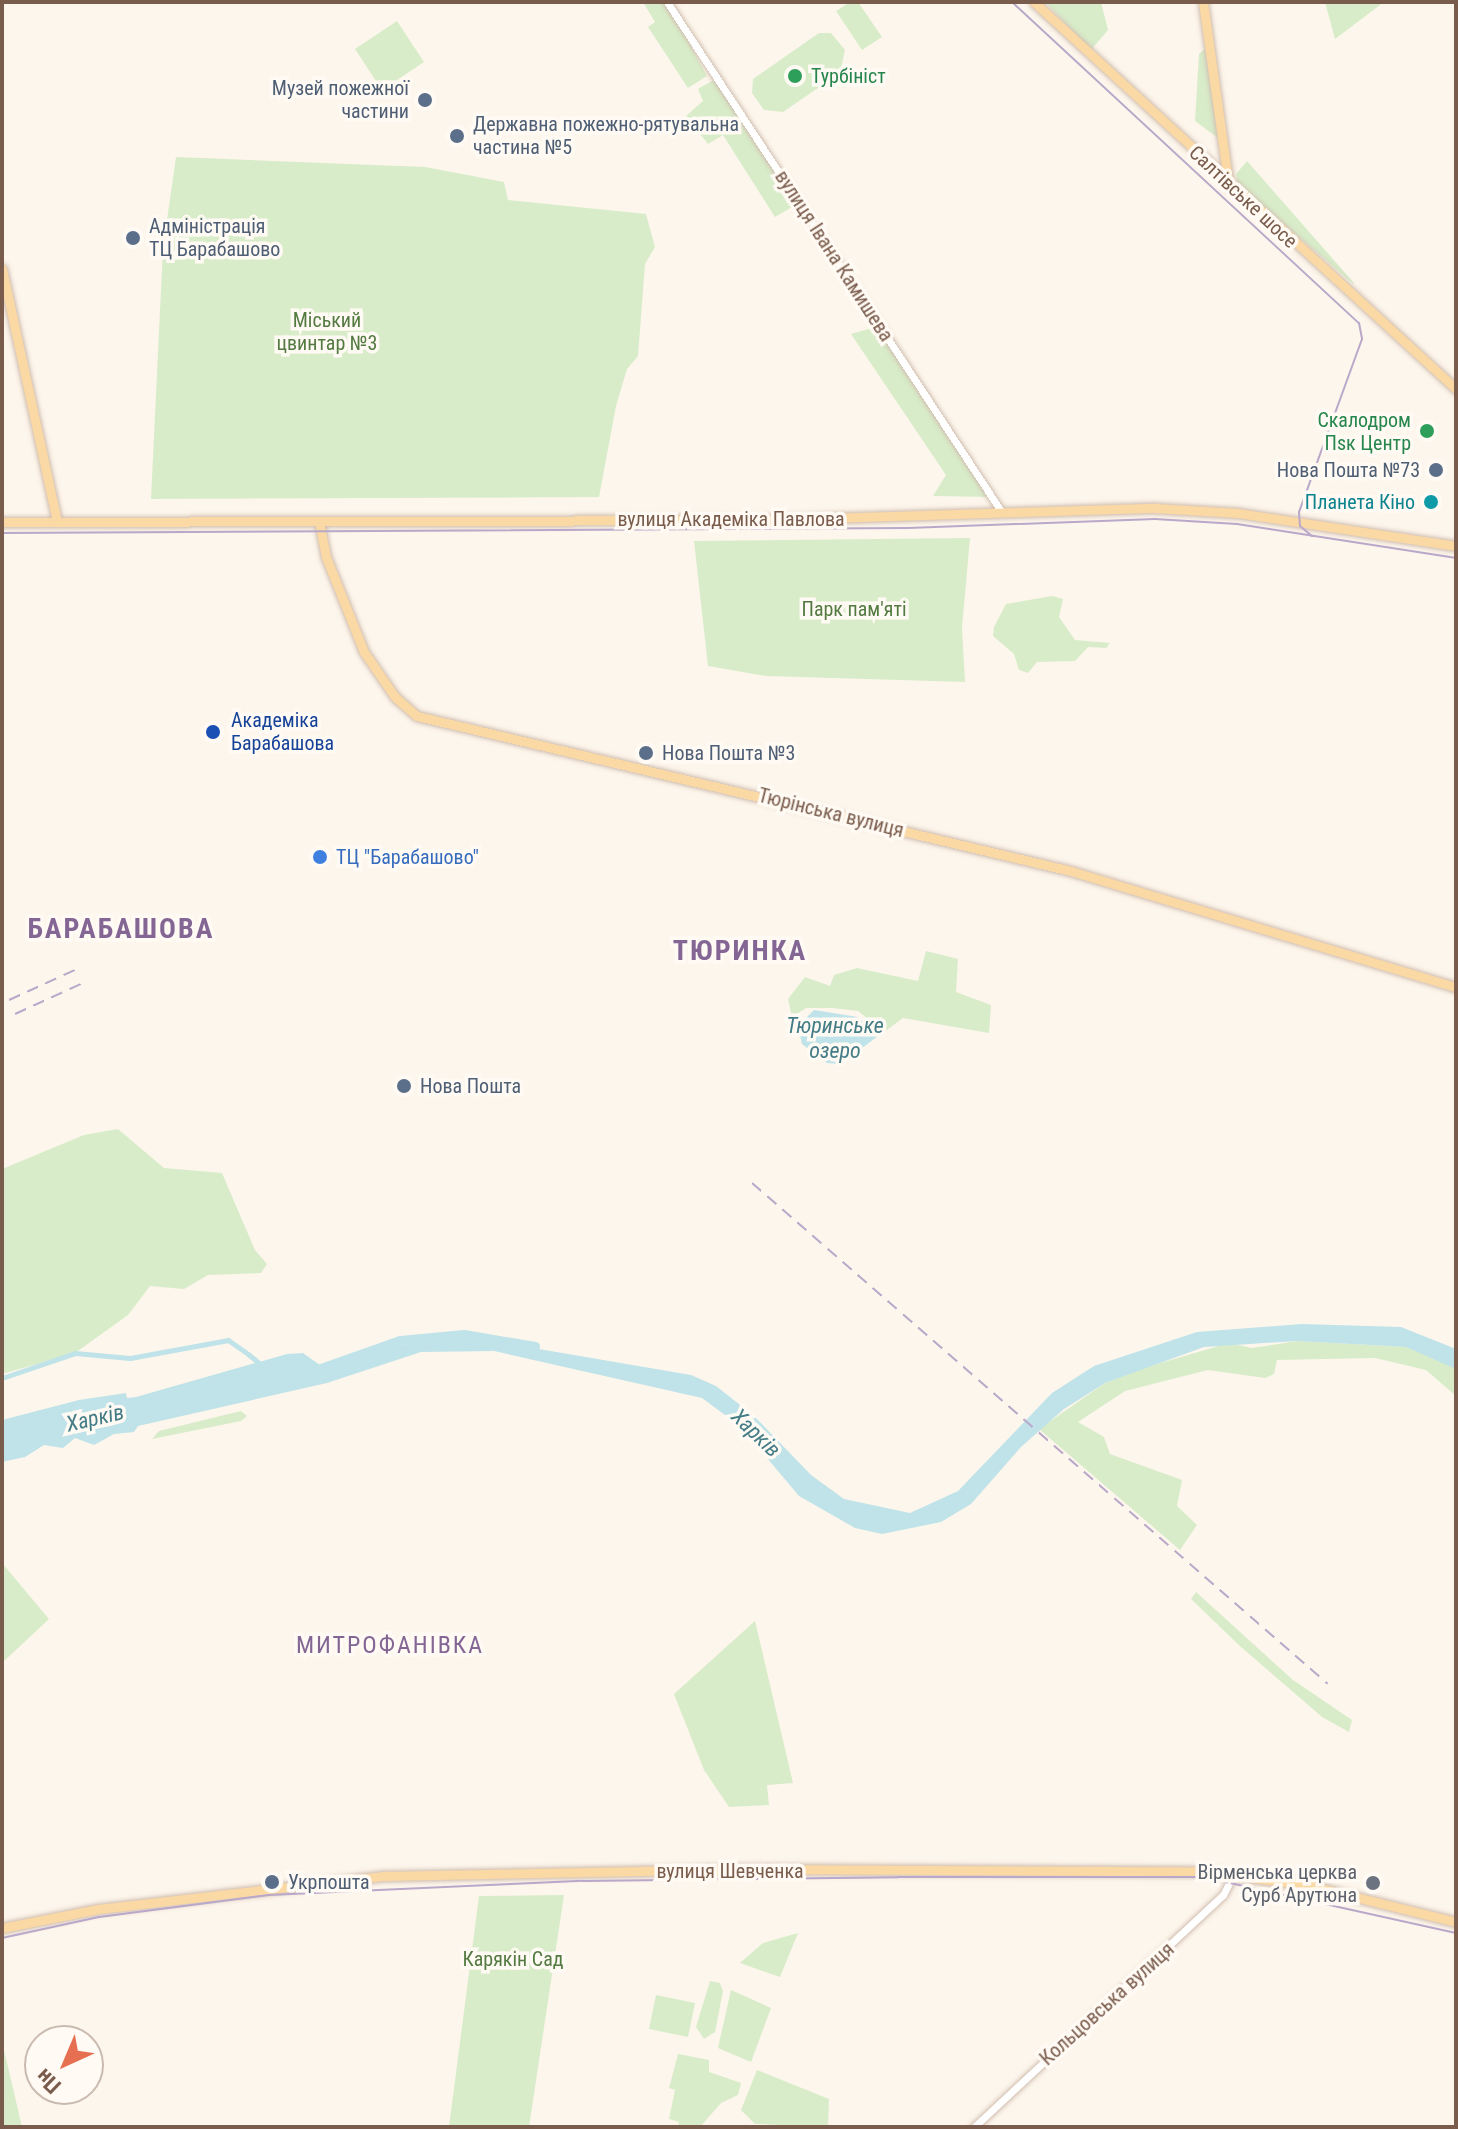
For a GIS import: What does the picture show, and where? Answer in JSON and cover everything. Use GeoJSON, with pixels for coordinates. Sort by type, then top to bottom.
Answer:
{"type":"FeatureCollection","features":[{"type":"Feature","properties":{"kind":"main road","name":"Салтівське шосе"},"geometry":{"type":"LineString","coordinates":[[1034,2],[1229,186],[1456,389]]}},
{"type":"Feature","properties":{"kind":"main road"},"geometry":{"type":"LineString","coordinates":[[1203,2],[1229,186]]}},
{"type":"Feature","properties":{"kind":"main road"},"geometry":{"type":"LineString","coordinates":[[2,269],[57,522]]}},
{"type":"Feature","properties":{"kind":"main road","name":"вулиця Академіка Павлова"},"geometry":{"type":"LineString","coordinates":[[2,522],[779,519],[1001,511],[1194,509],[1456,546]]}},
{"type":"Feature","properties":{"kind":"main road","name":"Тюрінська вулиця"},"geometry":{"type":"LineString","coordinates":[[319,521],[326,557],[364,652],[395,697],[417,716],[1071,871],[1456,987]]}},
{"type":"Feature","properties":{"kind":"main road","name":"вулиця Шевченка"},"geometry":{"type":"LineString","coordinates":[[2,1928],[98,1909],[424,1872],[1065,1869],[1233,1875],[1307,1885],[1456,1922]]}},
{"type":"Feature","properties":{"kind":"street","name":"вулиця Івана Камишева"},"geometry":{"type":"LineString","coordinates":[[667,2],[1001,511]]}},
{"type":"Feature","properties":{"kind":"street","name":"Кольцовська вулиця"},"geometry":{"type":"LineString","coordinates":[[974,2127],[1223,1895],[1233,1875]]}},
{"type":"Feature","properties":{"kind":"green space"},"geometry":{"type":"Polygon","coordinates":[[[643,2],[667,2],[707,76],[688,88],[648,27],[655,22],[643,2]]]}},
{"type":"Feature","properties":{"kind":"green space"},"geometry":{"type":"Polygon","coordinates":[[[850,2],[858,2],[882,37],[862,50],[836,11],[850,2]]]}},
{"type":"Feature","properties":{"kind":"green space"},"geometry":{"type":"Polygon","coordinates":[[[1045,2],[1101,2],[1108,30],[1091,50],[1045,2]]]}},
{"type":"Feature","properties":{"kind":"green space"},"geometry":{"type":"Polygon","coordinates":[[[1325,2],[1384,2],[1335,39],[1325,2]]]}},
{"type":"Feature","properties":{"kind":"green space"},"geometry":{"type":"Polygon","coordinates":[[[397,21],[424,62],[382,90],[355,49],[397,21]]]}},
{"type":"Feature","properties":{"kind":"green space","name":"Турбініст"},"geometry":{"type":"Polygon","coordinates":[[[819,33],[831,33],[845,50],[840,73],[783,112],[764,110],[752,93],[753,79],[819,33]]]}},
{"type":"Feature","properties":{"kind":"green space"},"geometry":{"type":"Polygon","coordinates":[[[1205,49],[1218,138],[1195,121],[1199,54],[1205,49]]]}},
{"type":"Feature","properties":{"kind":"green space"},"geometry":{"type":"Polygon","coordinates":[[[717,78],[799,203],[775,217],[723,135],[708,144],[686,116],[703,101],[698,89],[717,78]]]}},
{"type":"Feature","properties":{"kind":"green space","name":"Міський цвинтар №3"},"geometry":{"type":"Polygon","coordinates":[[[176,157],[425,167],[504,182],[508,200],[646,214],[655,247],[645,264],[638,356],[627,369],[616,406],[599,497],[151,499],[163,248],[176,157]]]}},
{"type":"Feature","properties":{"kind":"green space"},"geometry":{"type":"Polygon","coordinates":[[[1247,161],[1353,284],[1238,184],[1236,174],[1247,161]]]}},
{"type":"Feature","properties":{"kind":"green space"},"geometry":{"type":"Polygon","coordinates":[[[879,326],[992,497],[933,496],[946,475],[851,334],[879,326]]]}},
{"type":"Feature","properties":{"kind":"green space","name":"Парк пам'яті"},"geometry":{"type":"Polygon","coordinates":[[[970,538],[962,628],[965,682],[766,676],[708,666],[694,541],[970,538]]]}},
{"type":"Feature","properties":{"kind":"green space"},"geometry":{"type":"Polygon","coordinates":[[[1052,596],[1063,599],[1059,617],[1075,640],[1110,643],[1106,648],[1088,647],[1075,661],[1037,662],[1028,673],[1019,670],[1014,654],[993,636],[994,627],[1006,604],[1052,596]]]}},
{"type":"Feature","properties":{"kind":"green space"},"geometry":{"type":"Polygon","coordinates":[[[926,951],[958,959],[956,992],[991,1005],[989,1033],[903,1018],[884,1032],[858,1011],[832,1008],[806,1008],[792,1017],[788,999],[805,977],[830,986],[834,975],[857,968],[918,981],[926,951]]]}},
{"type":"Feature","properties":{"kind":"green space"},"geometry":{"type":"Polygon","coordinates":[[[118,1129],[164,1168],[222,1173],[255,1250],[267,1264],[261,1273],[208,1275],[184,1289],[150,1286],[128,1315],[75,1353],[2,1374],[2,1169],[84,1135],[118,1129]]]}},
{"type":"Feature","properties":{"kind":"green space"},"geometry":{"type":"Polygon","coordinates":[[[1297,1341],[1406,1347],[1430,1353],[1456,1369],[1456,1396],[1426,1370],[1375,1358],[1277,1360],[1274,1374],[1265,1378],[1208,1370],[1125,1391],[1078,1422],[1104,1437],[1110,1454],[1182,1480],[1177,1506],[1197,1525],[1180,1550],[1039,1429],[1105,1383],[1150,1366],[1229,1343],[1252,1348],[1297,1341]]]}},
{"type":"Feature","properties":{"kind":"green space"},"geometry":{"type":"Polygon","coordinates":[[[241,1411],[247,1416],[241,1421],[152,1439],[159,1431],[241,1411]]]}},
{"type":"Feature","properties":{"kind":"green space"},"geometry":{"type":"Polygon","coordinates":[[[2,1563],[49,1619],[2,1663],[2,1563]]]}},
{"type":"Feature","properties":{"kind":"green space"},"geometry":{"type":"Polygon","coordinates":[[[1196,1592],[1293,1680],[1352,1720],[1349,1732],[1322,1717],[1241,1647],[1191,1599],[1196,1592]]]}},
{"type":"Feature","properties":{"kind":"green space"},"geometry":{"type":"Polygon","coordinates":[[[755,1621],[793,1783],[767,1785],[769,1805],[729,1807],[704,1770],[674,1694],[755,1621]]]}},
{"type":"Feature","properties":{"kind":"green space","name":"Карякін Сад"},"geometry":{"type":"Polygon","coordinates":[[[564,1895],[529,2127],[449,2127],[479,1896],[564,1895]]]}},
{"type":"Feature","properties":{"kind":"green space"},"geometry":{"type":"Polygon","coordinates":[[[798,1933],[780,1977],[740,1963],[763,1943],[798,1933]]]}},
{"type":"Feature","properties":{"kind":"green space"},"geometry":{"type":"Polygon","coordinates":[[[710,1981],[720,1983],[723,1991],[715,2032],[704,2039],[696,2027],[710,1981]]]}},
{"type":"Feature","properties":{"kind":"green space"},"geometry":{"type":"Polygon","coordinates":[[[731,1990],[771,2008],[751,2062],[718,2048],[731,1990]]]}},
{"type":"Feature","properties":{"kind":"green space"},"geometry":{"type":"Polygon","coordinates":[[[656,1995],[695,2003],[688,2037],[649,2029],[656,1995]]]}},
{"type":"Feature","properties":{"kind":"green space"},"geometry":{"type":"Polygon","coordinates":[[[2,2042],[8,2067],[22,2127],[2,2127],[2,2042]]]}},
{"type":"Feature","properties":{"kind":"green space"},"geometry":{"type":"Polygon","coordinates":[[[678,2054],[709,2060],[709,2072],[741,2083],[738,2095],[721,2103],[700,2127],[678,2127],[679,2122],[669,2119],[675,2090],[669,2088],[678,2054]]]}},
{"type":"Feature","properties":{"kind":"green space"},"geometry":{"type":"Polygon","coordinates":[[[757,2070],[829,2099],[828,2127],[755,2124],[741,2110],[757,2070]]]}},
{"type":"Feature","properties":{"kind":"water","name":"Тюринське озеро"},"geometry":{"type":"Polygon","coordinates":[[[814,1010],[858,1017],[878,1036],[841,1064],[827,1063],[802,1044],[798,1026],[814,1010]]]}},
{"type":"Feature","properties":{"kind":"water"},"geometry":{"type":"Polygon","coordinates":[[[1302,1324],[1401,1327],[1456,1349],[1456,1369],[1406,1347],[1297,1341],[1204,1347],[1105,1383],[1064,1409],[1021,1447],[971,1504],[941,1522],[882,1534],[855,1528],[799,1496],[741,1427],[702,1398],[494,1351],[421,1352],[327,1383],[138,1426],[134,1432],[114,1434],[94,1445],[75,1438],[63,1448],[44,1445],[25,1457],[2,1462],[2,1420],[79,1400],[126,1393],[127,1398],[136,1397],[287,1354],[303,1353],[324,1368],[333,1367],[364,1352],[457,1335],[691,1375],[716,1386],[754,1416],[811,1475],[844,1499],[910,1513],[958,1491],[1052,1393],[1094,1366],[1197,1332],[1302,1324]]]}},
{"type":"Feature","properties":{"kind":"waterway","name":"Харків"},"geometry":{"type":"LineString","coordinates":[[312,1371],[400,1340],[464,1334],[535,1346]]}},
{"type":"Feature","properties":{"kind":"waterway"},"geometry":{"type":"LineString","coordinates":[[2,1378],[75,1353],[130,1358],[228,1340],[245,1352]]}},
{"type":"Feature","properties":{"kind":"waterway"},"geometry":{"type":"LineString","coordinates":[[248,1354],[260,1364]]}},
{"type":"Feature","properties":{"kind":"tram line"},"geometry":{"type":"LineString","coordinates":[[1012,2],[1359,323],[1362,339],[1299,512],[1300,526],[1312,536]]}},
{"type":"Feature","properties":{"kind":"tram line"},"geometry":{"type":"LineString","coordinates":[[2,533],[908,528],[1155,519],[1237,524],[1456,558]]}},
{"type":"Feature","properties":{"kind":"tram line"},"geometry":{"type":"LineString","coordinates":[[2,1938],[99,1917],[269,1895],[583,1881],[898,1877],[1203,1877],[1456,1933]]}},
{"type":"Feature","properties":{"kind":"railway"},"geometry":{"type":"LineString","coordinates":[[9,1000],[77,969]]}},
{"type":"Feature","properties":{"kind":"railway"},"geometry":{"type":"LineString","coordinates":[[15,1014],[83,983]]}},
{"type":"Feature","properties":{"kind":"railway"},"geometry":{"type":"LineString","coordinates":[[752,1183],[1328,1684]]}},
{"type":"Feature","properties":{"kind":"place","name":"Турбініст"},"geometry":{"type":"Point","coordinates":[795,76]}},
{"type":"Feature","properties":{"kind":"place","name":"Музей пожежної частини"},"geometry":{"type":"Point","coordinates":[425,100]}},
{"type":"Feature","properties":{"kind":"place","name":"Державна пожежно-рятувальна частина №5"},"geometry":{"type":"Point","coordinates":[457,136]}},
{"type":"Feature","properties":{"kind":"place","name":"Адміністрація ТЦ Барабашово"},"geometry":{"type":"Point","coordinates":[133,238]}},
{"type":"Feature","properties":{"kind":"place","name":"Скалодром Пsк Центр"},"geometry":{"type":"Point","coordinates":[1427,431]}},
{"type":"Feature","properties":{"kind":"place","name":"Нова Пошта №73"},"geometry":{"type":"Point","coordinates":[1436,470]}},
{"type":"Feature","properties":{"kind":"place","name":"Планета Кіно"},"geometry":{"type":"Point","coordinates":[1431,502]}},
{"type":"Feature","properties":{"kind":"place","name":"Академіка Барабашова"},"geometry":{"type":"Point","coordinates":[213,732]}},
{"type":"Feature","properties":{"kind":"place","name":"Нова Пошта №3"},"geometry":{"type":"Point","coordinates":[646,753]}},
{"type":"Feature","properties":{"kind":"place","name":"ТЦ \"Барабашово\""},"geometry":{"type":"Point","coordinates":[320,857]}},
{"type":"Feature","properties":{"kind":"place","name":"Нова Пошта"},"geometry":{"type":"Point","coordinates":[404,1086]}},
{"type":"Feature","properties":{"kind":"place","name":"Укрпошта"},"geometry":{"type":"Point","coordinates":[272,1882]}},
{"type":"Feature","properties":{"kind":"place","name":"Вірменська церква Сурб Арутюна"},"geometry":{"type":"Point","coordinates":[1373,1883]}},
{"type":"Feature","properties":{"kind":"district","name":"БАРАБАШОВА"},"geometry":{"type":"Point","coordinates":[121,929]}},
{"type":"Feature","properties":{"kind":"district","name":"ТЮРИНКА"},"geometry":{"type":"Point","coordinates":[740,951]}},
{"type":"Feature","properties":{"kind":"district","name":"МИТРОФАНІВКА"},"geometry":{"type":"Point","coordinates":[390,1646]}}]}
